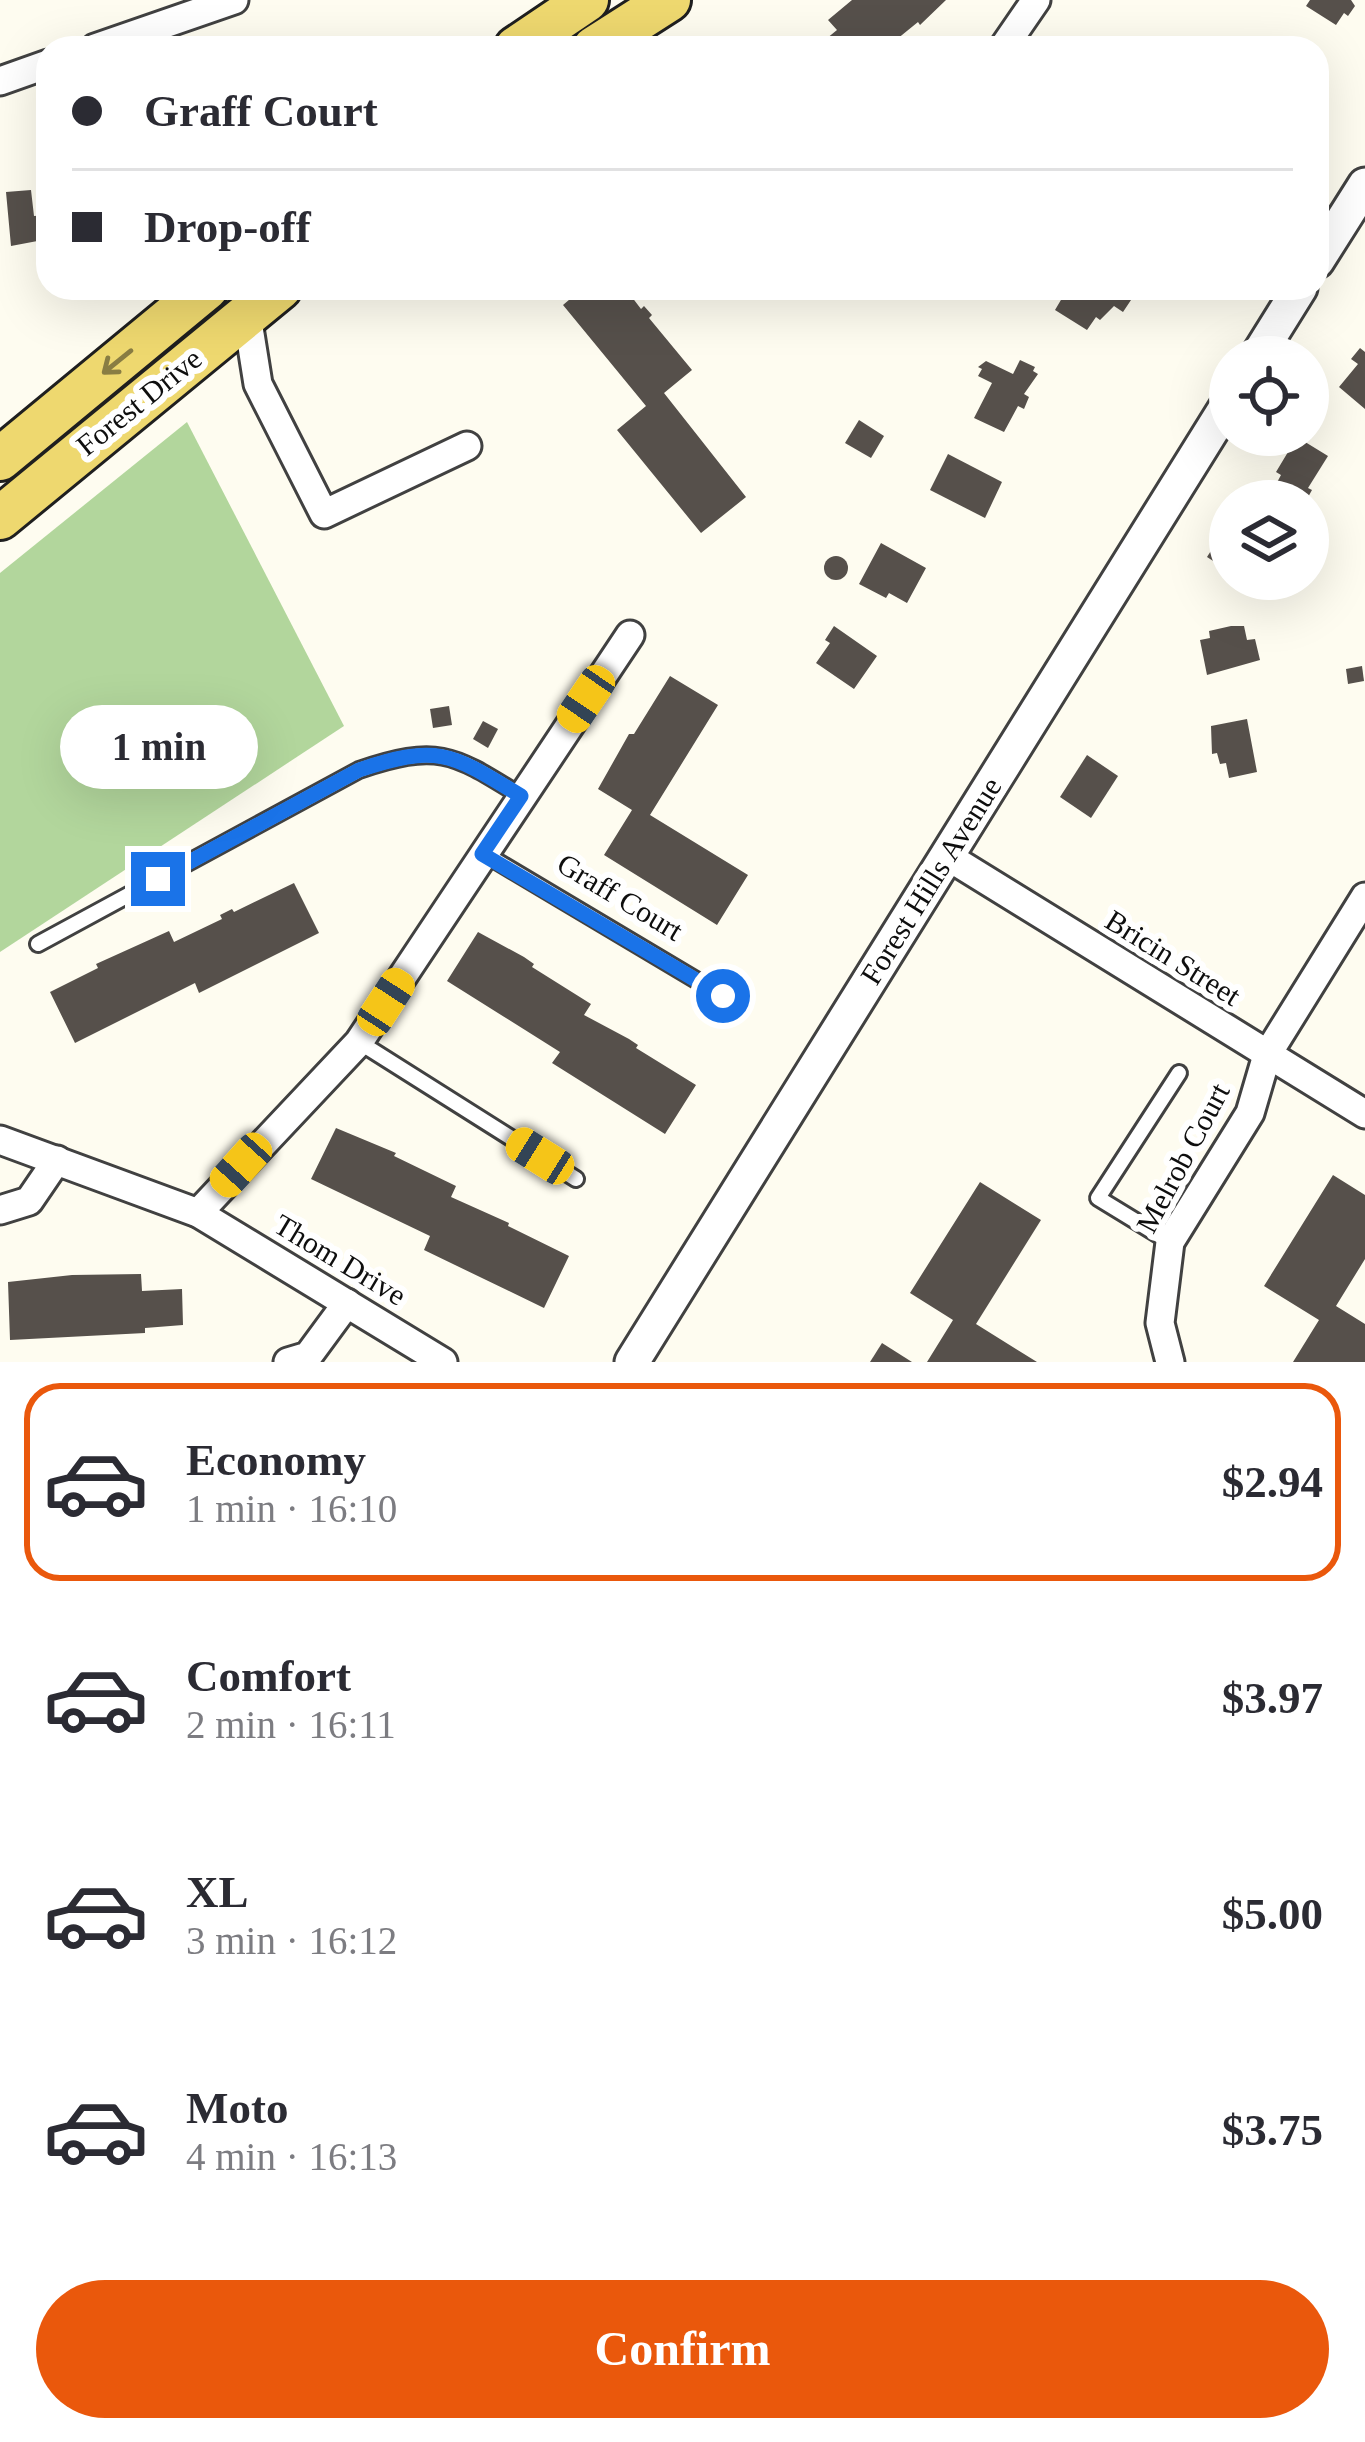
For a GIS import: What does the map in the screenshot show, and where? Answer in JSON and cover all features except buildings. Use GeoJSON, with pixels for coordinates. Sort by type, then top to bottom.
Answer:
{"type":"FeatureCollection","features":[{"type":"Feature","properties":{"kind":"main road"},"geometry":{"type":"LineString","coordinates":[[534,36],[586,0]]}},
{"type":"Feature","properties":{"kind":"main road"},"geometry":{"type":"LineString","coordinates":[[613,36],[669,0]]}},
{"type":"Feature","properties":{"kind":"main road","name":"Forest Drive"},"geometry":{"type":"LineString","coordinates":[[0,459],[192,300]]}},
{"type":"Feature","properties":{"kind":"main road","name":"Forest Drive"},"geometry":{"type":"LineString","coordinates":[[0,518],[265,300]]}},
{"type":"Feature","properties":{"kind":"street"},"geometry":{"type":"LineString","coordinates":[[130,36],[234,0]]}},
{"type":"Feature","properties":{"kind":"street"},"geometry":{"type":"LineString","coordinates":[[1011,36],[1036,0]]}},
{"type":"Feature","properties":{"kind":"street"},"geometry":{"type":"LineString","coordinates":[[0,81],[36,68]]}},
{"type":"Feature","properties":{"kind":"street"},"geometry":{"type":"LineString","coordinates":[[1329,242],[1365,184]]}},
{"type":"Feature","properties":{"kind":"street"},"geometry":{"type":"LineString","coordinates":[[1270,336],[1293,300]]}},
{"type":"Feature","properties":{"kind":"street"},"geometry":{"type":"LineString","coordinates":[[247,315],[258,384],[324,514],[467,446]]}},
{"type":"Feature","properties":{"kind":"street"},"geometry":{"type":"LineString","coordinates":[[199,354],[258,384]]}},
{"type":"Feature","properties":{"kind":"street","name":"Forest Hills Avenue"},"geometry":{"type":"LineString","coordinates":[[632,1362],[1209,434]]}},
{"type":"Feature","properties":{"kind":"street"},"geometry":{"type":"LineString","coordinates":[[198,1213],[359,1042],[629,634]]}},
{"type":"Feature","properties":{"kind":"street","name":"Bricin Street"},"geometry":{"type":"LineString","coordinates":[[947,856],[1365,1114]]}},
{"type":"Feature","properties":{"kind":"street","name":"Melrob Court"},"geometry":{"type":"LineString","coordinates":[[1170,1362],[1160,1323],[1170,1242],[1250,1113],[1267,1055],[1365,897]]}},
{"type":"Feature","properties":{"kind":"street","name":"Thom Drive"},"geometry":{"type":"LineString","coordinates":[[0,1140],[198,1213],[442,1362]]}},
{"type":"Feature","properties":{"kind":"street"},"geometry":{"type":"LineString","coordinates":[[0,1210],[29,1201],[57,1160]]}},
{"type":"Feature","properties":{"kind":"street"},"geometry":{"type":"LineString","coordinates":[[288,1362],[308,1356],[347,1303]]}},
{"type":"Feature","properties":{"kind":"lane"},"geometry":{"type":"LineString","coordinates":[[38,944],[359,770],[390,759],[432,753],[459,758],[521,796]]}},
{"type":"Feature","properties":{"kind":"lane","name":"Graff Court"},"geometry":{"type":"LineString","coordinates":[[482,854],[723,996]]}},
{"type":"Feature","properties":{"kind":"lane"},"geometry":{"type":"LineString","coordinates":[[359,1042],[576,1179]]}},
{"type":"Feature","properties":{"kind":"lane"},"geometry":{"type":"LineString","coordinates":[[1170,1242],[1098,1198],[1179,1073]]}},
{"type":"Feature","properties":{"kind":"green space"},"geometry":{"type":"Polygon","coordinates":[[[187,422],[344,726],[0,952],[0,573],[187,422]]]}},
{"type":"Feature","properties":{"kind":"route"},"geometry":{"type":"LineString","coordinates":[[158,879],[359,770],[390,759],[432,753],[459,758],[521,796],[482,854],[723,996]]}}]}
